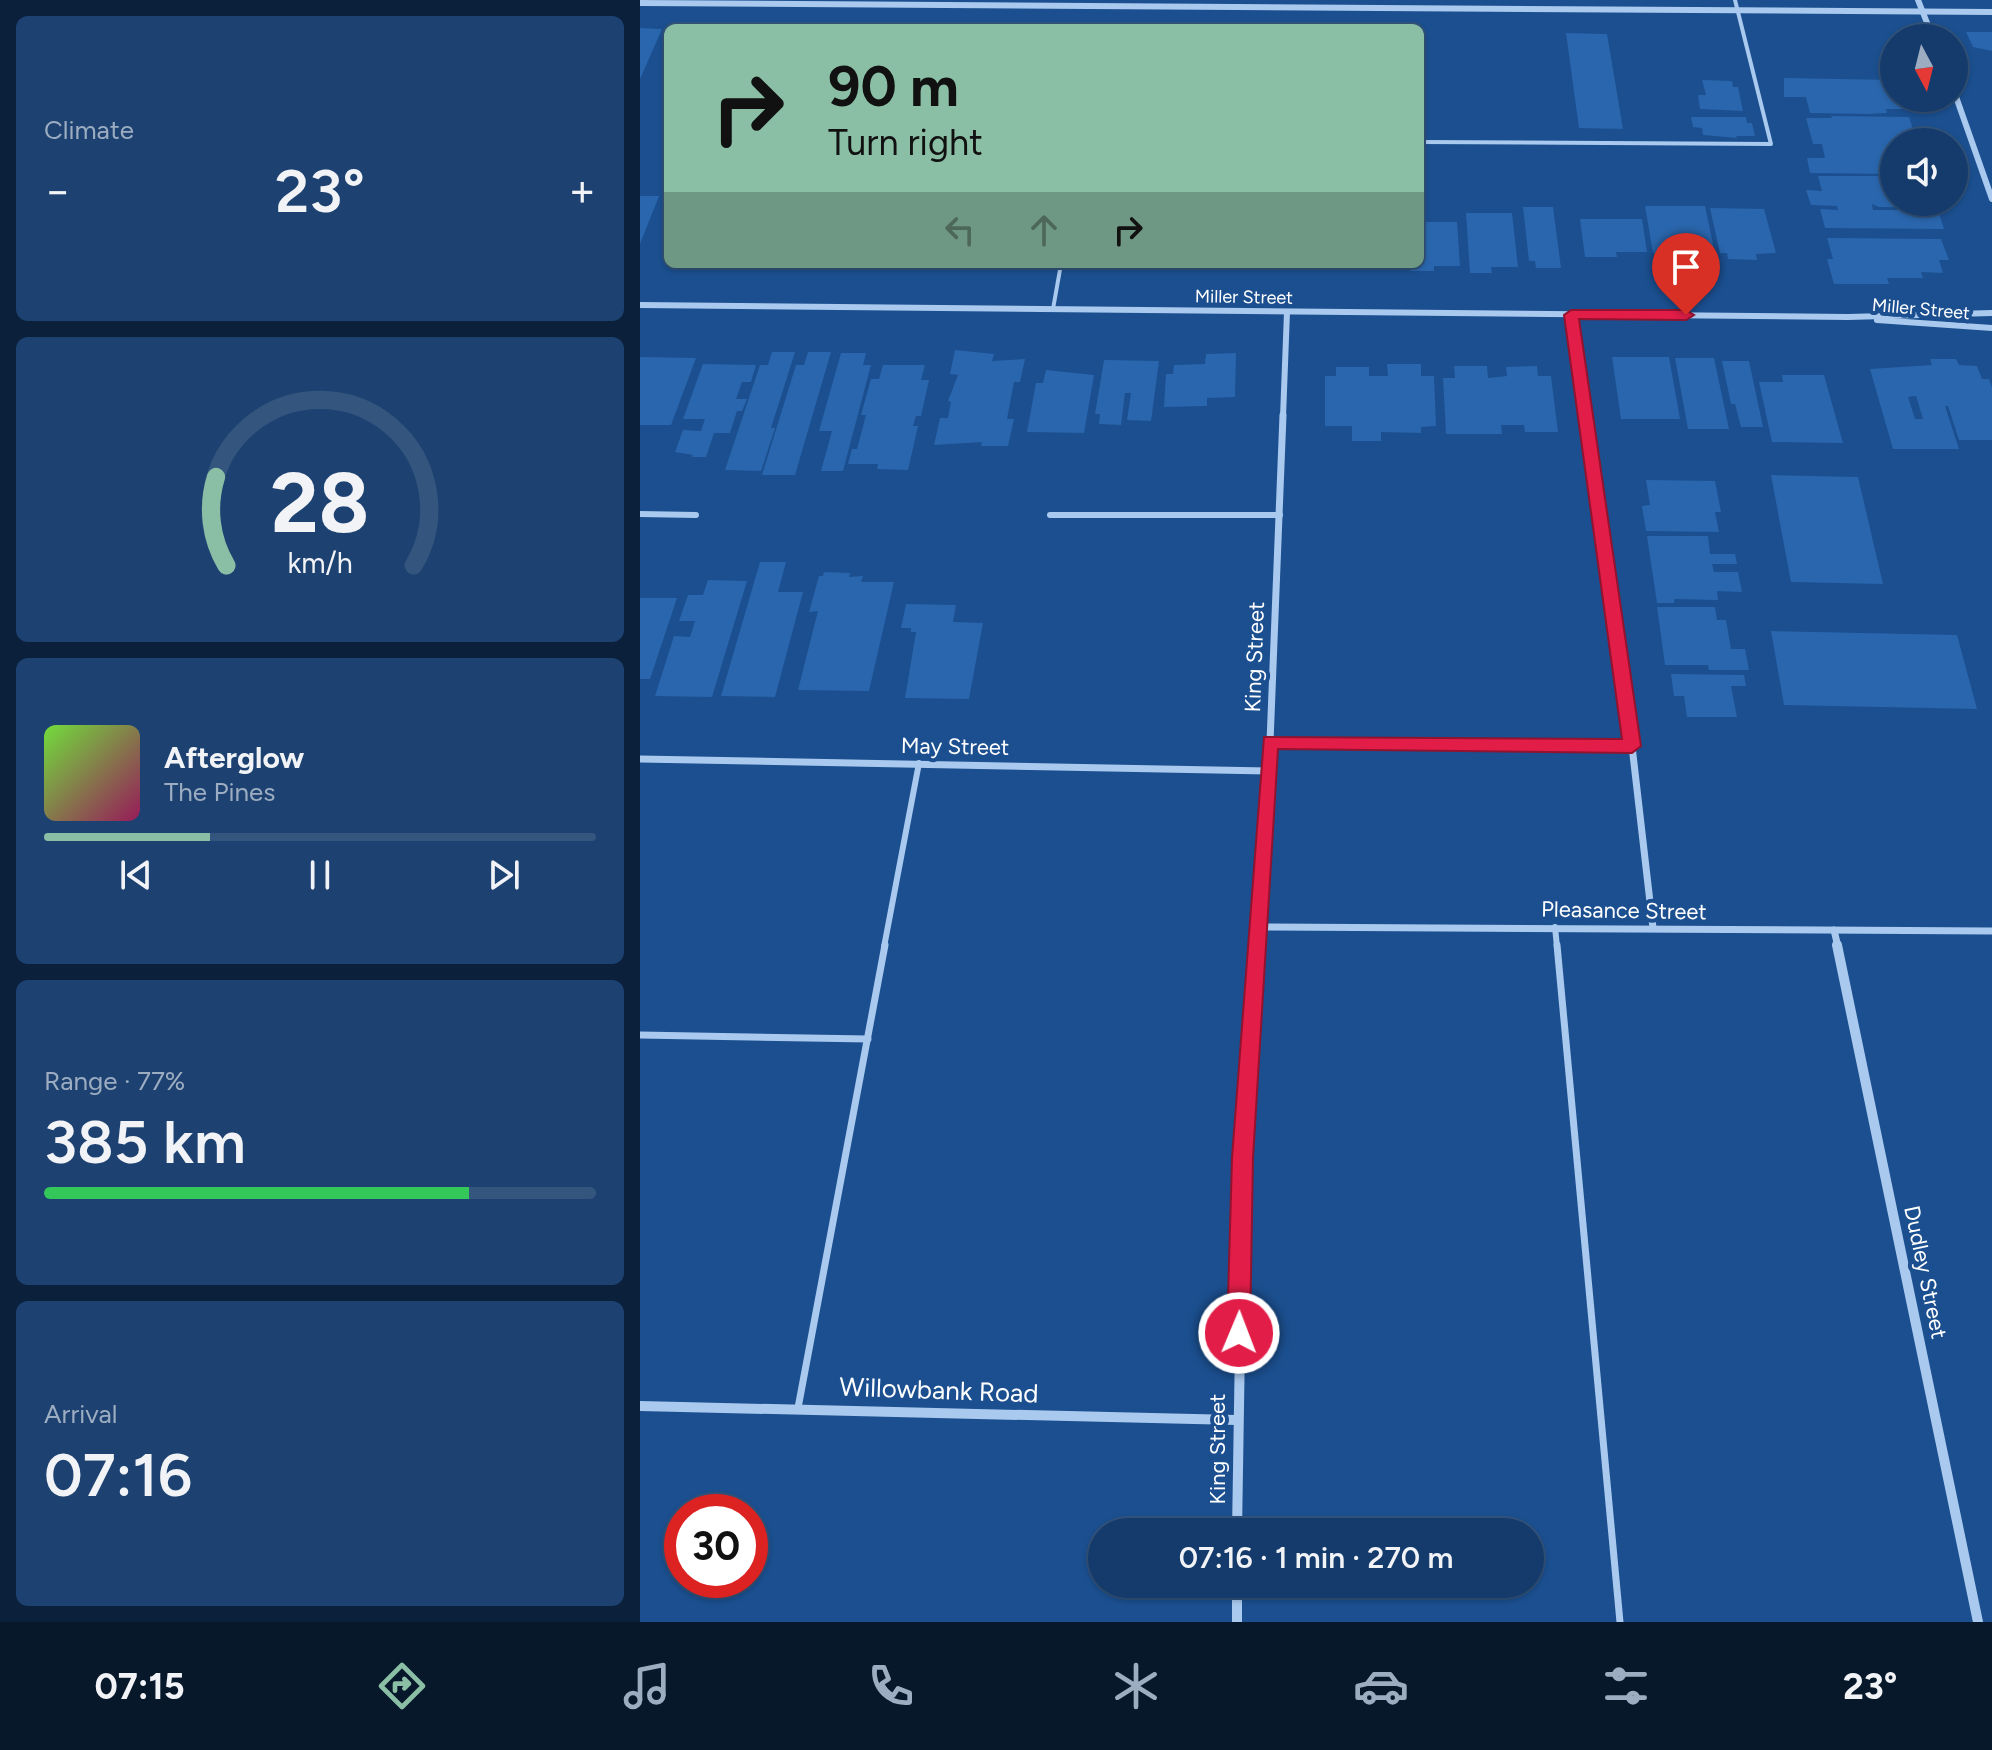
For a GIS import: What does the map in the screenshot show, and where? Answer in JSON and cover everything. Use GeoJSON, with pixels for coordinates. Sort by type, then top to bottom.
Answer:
{"type":"FeatureCollection","features":[{"type":"Feature","properties":{"kind":"street"},"geometry":{"type":"LineString","coordinates":[[1918,0],[1928,24]]}},
{"type":"Feature","properties":{"kind":"street"},"geometry":{"type":"LineString","coordinates":[[640,3],[1992,12]]}},
{"type":"Feature","properties":{"kind":"street"},"geometry":{"type":"LineString","coordinates":[[1961,112],[1992,199]]}},
{"type":"Feature","properties":{"kind":"street","name":"Miller Street"},"geometry":{"type":"LineString","coordinates":[[640,305],[1848,317],[1992,313]]}},
{"type":"Feature","properties":{"kind":"street","name":"King Street"},"geometry":{"type":"LineString","coordinates":[[1237,1518],[1236,1420],[1243,1158],[1270,742],[1287,312]]}},
{"type":"Feature","properties":{"kind":"street"},"geometry":{"type":"LineString","coordinates":[[1571,315],[1632,746],[1653,928]]}},
{"type":"Feature","properties":{"kind":"street","name":"Miller Street"},"geometry":{"type":"LineString","coordinates":[[1848,317],[1945,327],[1992,328]]}},
{"type":"Feature","properties":{"kind":"street","name":"May Street"},"geometry":{"type":"LineString","coordinates":[[640,759],[1268,771]]}},
{"type":"Feature","properties":{"kind":"street","name":"Pleasance Street"},"geometry":{"type":"LineString","coordinates":[[1257,927],[1992,931]]}},
{"type":"Feature","properties":{"kind":"street","name":"Dudley Street"},"geometry":{"type":"LineString","coordinates":[[1834,930],[1978,1622]]}},
{"type":"Feature","properties":{"kind":"street","name":"Willowbank Road"},"geometry":{"type":"LineString","coordinates":[[640,1406],[1236,1420]]}},
{"type":"Feature","properties":{"kind":"street"},"geometry":{"type":"LineString","coordinates":[[1237,1598],[1237,1622]]}},
{"type":"Feature","properties":{"kind":"lane"},"geometry":{"type":"LineString","coordinates":[[1424,142],[1771,144],[1735,0]]}},
{"type":"Feature","properties":{"kind":"lane"},"geometry":{"type":"LineString","coordinates":[[1053,309],[1060,268]]}},
{"type":"Feature","properties":{"kind":"lane"},"geometry":{"type":"LineString","coordinates":[[640,514],[696,515]]}},
{"type":"Feature","properties":{"kind":"lane"},"geometry":{"type":"LineString","coordinates":[[1050,515],[1280,515]]}},
{"type":"Feature","properties":{"kind":"lane"},"geometry":{"type":"LineString","coordinates":[[1270,742],[1632,746]]}},
{"type":"Feature","properties":{"kind":"lane"},"geometry":{"type":"LineString","coordinates":[[798,1408],[919,763]]}},
{"type":"Feature","properties":{"kind":"lane"},"geometry":{"type":"LineString","coordinates":[[1555,927],[1620,1622]]}},
{"type":"Feature","properties":{"kind":"lane"},"geometry":{"type":"LineString","coordinates":[[640,1035],[868,1039]]}},
{"type":"Feature","properties":{"kind":"building"},"geometry":{"type":"Polygon","coordinates":[[[886,23],[928,23],[928,24],[886,23]]]}},
{"type":"Feature","properties":{"kind":"building"},"geometry":{"type":"Polygon","coordinates":[[[640,28],[662,29],[640,79],[640,28]]]}},
{"type":"Feature","properties":{"kind":"building"},"geometry":{"type":"Polygon","coordinates":[[[1968,32],[1992,32],[1992,51],[1973,47],[1968,32]]]}},
{"type":"Feature","properties":{"kind":"building"},"geometry":{"type":"Polygon","coordinates":[[[1566,33],[1607,34],[1623,129],[1579,128],[1566,33]]]}},
{"type":"Feature","properties":{"kind":"building"},"geometry":{"type":"Polygon","coordinates":[[[1784,78],[1880,80],[1880,112],[1887,113],[1810,113],[1806,97],[1784,97],[1784,78]]]}},
{"type":"Feature","properties":{"kind":"building"},"geometry":{"type":"Polygon","coordinates":[[[1702,80],[1732,81],[1733,87],[1738,87],[1743,111],[1700,109],[1698,95],[1706,95],[1702,80]]]}},
{"type":"Feature","properties":{"kind":"building"},"geometry":{"type":"Polygon","coordinates":[[[1691,117],[1746,117],[1747,123],[1752,123],[1755,136],[1703,135],[1702,128],[1693,127],[1691,117]]]}},
{"type":"Feature","properties":{"kind":"building"},"geometry":{"type":"Polygon","coordinates":[[[1909,117],[1913,128],[1880,128],[1880,174],[1810,173],[1807,158],[1825,158],[1822,144],[1813,144],[1806,118],[1909,117]]]}},
{"type":"Feature","properties":{"kind":"building"},"geometry":{"type":"Polygon","coordinates":[[[1818,176],[1880,176],[1880,207],[1872,204],[1873,210],[1880,210],[1880,216],[1940,216],[1944,229],[1825,228],[1820,209],[1838,210],[1837,206],[1811,205],[1806,190],[1822,191],[1818,176]]]}},
{"type":"Feature","properties":{"kind":"building"},"geometry":{"type":"Polygon","coordinates":[[[640,196],[659,196],[640,244],[640,196]]]}},
{"type":"Feature","properties":{"kind":"building"},"geometry":{"type":"Polygon","coordinates":[[[1645,206],[1705,206],[1716,258],[1685,258],[1684,253],[1653,253],[1645,206]]]}},
{"type":"Feature","properties":{"kind":"building"},"geometry":{"type":"Polygon","coordinates":[[[1523,207],[1553,207],[1561,268],[1536,268],[1535,261],[1529,261],[1523,207]]]}},
{"type":"Feature","properties":{"kind":"building"},"geometry":{"type":"Polygon","coordinates":[[[1710,208],[1764,209],[1776,253],[1756,254],[1757,260],[1728,259],[1727,253],[1720,253],[1710,208]]]}},
{"type":"Feature","properties":{"kind":"building"},"geometry":{"type":"Polygon","coordinates":[[[1466,213],[1512,213],[1518,267],[1491,267],[1492,273],[1470,273],[1466,213]]]}},
{"type":"Feature","properties":{"kind":"building"},"geometry":{"type":"Polygon","coordinates":[[[1580,219],[1642,219],[1647,252],[1616,252],[1617,257],[1585,257],[1580,219]]]}},
{"type":"Feature","properties":{"kind":"building"},"geometry":{"type":"Polygon","coordinates":[[[1424,222],[1457,222],[1460,266],[1434,266],[1434,271],[1410,271],[1410,268],[1424,268],[1424,222]]]}},
{"type":"Feature","properties":{"kind":"building"},"geometry":{"type":"Polygon","coordinates":[[[1827,238],[1941,239],[1949,260],[1939,260],[1943,273],[1921,272],[1923,278],[1887,278],[1889,284],[1834,284],[1827,259],[1833,259],[1827,238]]]}},
{"type":"Feature","properties":{"kind":"building"},"geometry":{"type":"Polygon","coordinates":[[[955,350],[994,354],[992,361],[1025,359],[1020,382],[1014,382],[1007,419],[1014,419],[1008,446],[981,446],[982,442],[934,445],[940,418],[948,418],[951,402],[948,401],[958,375],[950,374],[955,350]]]}},
{"type":"Feature","properties":{"kind":"building"},"geometry":{"type":"Polygon","coordinates":[[[772,352],[795,352],[761,471],[725,470],[760,365],[768,365],[772,352]]]}},
{"type":"Feature","properties":{"kind":"building"},"geometry":{"type":"Polygon","coordinates":[[[808,352],[831,352],[795,475],[762,475],[796,365],[804,365],[808,352]]]}},
{"type":"Feature","properties":{"kind":"building"},"geometry":{"type":"Polygon","coordinates":[[[841,353],[866,353],[863,365],[871,365],[843,471],[821,471],[832,431],[819,431],[841,353]]]}},
{"type":"Feature","properties":{"kind":"building"},"geometry":{"type":"Polygon","coordinates":[[[1236,353],[1235,397],[1207,398],[1207,406],[1164,407],[1166,374],[1173,374],[1174,365],[1205,364],[1206,354],[1236,353]]]}},
{"type":"Feature","properties":{"kind":"building"},"geometry":{"type":"Polygon","coordinates":[[[640,357],[696,358],[671,425],[640,425],[640,357]]]}},
{"type":"Feature","properties":{"kind":"building"},"geometry":{"type":"Polygon","coordinates":[[[1612,357],[1669,357],[1680,419],[1621,419],[1612,357]]]}},
{"type":"Feature","properties":{"kind":"building"},"geometry":{"type":"Polygon","coordinates":[[[1675,358],[1714,358],[1729,429],[1688,429],[1675,358]]]}},
{"type":"Feature","properties":{"kind":"building"},"geometry":{"type":"Polygon","coordinates":[[[1930,359],[1956,359],[1959,365],[1977,366],[1982,379],[1989,379],[1992,387],[1992,440],[1959,440],[1948,406],[1945,406],[1959,449],[1893,449],[1870,369],[1932,365],[1930,359]],[[1916,396],[1908,397],[1915,419],[1923,419],[1916,396]]]}},
{"type":"Feature","properties":{"kind":"building"},"geometry":{"type":"Polygon","coordinates":[[[1104,360],[1159,361],[1151,421],[1127,420],[1131,393],[1125,393],[1121,425],[1099,424],[1100,414],[1095,414],[1104,360]]]}},
{"type":"Feature","properties":{"kind":"building"},"geometry":{"type":"Polygon","coordinates":[[[1722,361],[1749,361],[1763,427],[1741,427],[1735,404],[1731,404],[1722,361]]]}},
{"type":"Feature","properties":{"kind":"building"},"geometry":{"type":"Polygon","coordinates":[[[703,364],[756,365],[751,382],[742,382],[736,399],[747,399],[742,411],[737,411],[730,433],[714,433],[706,457],[692,457],[675,452],[683,430],[701,431],[705,419],[683,419],[703,364]]]}},
{"type":"Feature","properties":{"kind":"building"},"geometry":{"type":"Polygon","coordinates":[[[1387,364],[1421,364],[1421,376],[1434,376],[1436,426],[1421,427],[1421,433],[1381,432],[1381,441],[1352,441],[1352,426],[1325,426],[1325,376],[1336,376],[1336,367],[1369,367],[1369,376],[1388,376],[1387,364]]]}},
{"type":"Feature","properties":{"kind":"building"},"geometry":{"type":"Polygon","coordinates":[[[883,365],[925,365],[921,380],[929,380],[921,416],[916,416],[913,426],[918,426],[908,470],[877,469],[878,464],[848,464],[852,449],[857,449],[866,415],[861,415],[871,379],[879,379],[883,365]]]}},
{"type":"Feature","properties":{"kind":"building"},"geometry":{"type":"Polygon","coordinates":[[[1454,366],[1487,366],[1488,378],[1507,376],[1506,367],[1537,366],[1538,376],[1551,376],[1558,432],[1525,432],[1524,425],[1501,425],[1502,434],[1446,434],[1443,378],[1455,378],[1454,366]]]}},
{"type":"Feature","properties":{"kind":"building"},"geometry":{"type":"Polygon","coordinates":[[[1046,370],[1094,375],[1084,433],[1027,432],[1036,383],[1043,383],[1046,370]]]}},
{"type":"Feature","properties":{"kind":"building"},"geometry":{"type":"Polygon","coordinates":[[[1782,375],[1824,375],[1843,443],[1772,442],[1759,382],[1783,382],[1782,375]]]}},
{"type":"Feature","properties":{"kind":"building"},"geometry":{"type":"Polygon","coordinates":[[[1771,475],[1858,477],[1883,584],[1791,582],[1771,475]]]}},
{"type":"Feature","properties":{"kind":"building"},"geometry":{"type":"Polygon","coordinates":[[[1646,480],[1715,481],[1721,512],[1715,512],[1719,532],[1646,531],[1642,506],[1650,505],[1646,480]]]}},
{"type":"Feature","properties":{"kind":"building"},"geometry":{"type":"Polygon","coordinates":[[[1647,536],[1708,536],[1710,554],[1735,554],[1737,564],[1712,564],[1714,572],[1738,572],[1742,592],[1717,591],[1718,600],[1674,599],[1674,603],[1657,603],[1647,536]]]}},
{"type":"Feature","properties":{"kind":"building"},"geometry":{"type":"Polygon","coordinates":[[[760,562],[786,562],[778,592],[803,592],[775,697],[721,696],[760,562]]]}},
{"type":"Feature","properties":{"kind":"building"},"geometry":{"type":"Polygon","coordinates":[[[824,572],[850,573],[849,577],[863,576],[861,582],[894,582],[869,691],[798,690],[818,611],[809,612],[819,576],[823,576],[824,572]]]}},
{"type":"Feature","properties":{"kind":"building"},"geometry":{"type":"Polygon","coordinates":[[[708,580],[747,581],[712,697],[655,696],[674,636],[690,637],[695,621],[679,621],[688,595],[703,595],[708,580]]]}},
{"type":"Feature","properties":{"kind":"building"},"geometry":{"type":"Polygon","coordinates":[[[640,598],[677,598],[650,679],[640,679],[640,598]]]}},
{"type":"Feature","properties":{"kind":"building"},"geometry":{"type":"Polygon","coordinates":[[[906,604],[956,605],[953,622],[983,623],[969,699],[905,698],[916,632],[911,632],[911,628],[901,628],[906,604]]]}},
{"type":"Feature","properties":{"kind":"building"},"geometry":{"type":"Polygon","coordinates":[[[1657,607],[1715,607],[1717,620],[1726,620],[1731,649],[1745,649],[1749,670],[1709,670],[1708,665],[1665,665],[1657,607]]]}},
{"type":"Feature","properties":{"kind":"building"},"geometry":{"type":"Polygon","coordinates":[[[1771,631],[1957,635],[1977,709],[1784,705],[1771,631]]]}},
{"type":"Feature","properties":{"kind":"building"},"geometry":{"type":"Polygon","coordinates":[[[1671,674],[1744,675],[1746,686],[1731,686],[1737,717],[1687,717],[1684,696],[1674,696],[1671,674]]]}},
{"type":"Feature","properties":{"kind":"route"},"geometry":{"type":"LineString","coordinates":[[1239,1333],[1243,1158],[1270,742],[1632,746],[1571,315],[1686,315]]}}]}
